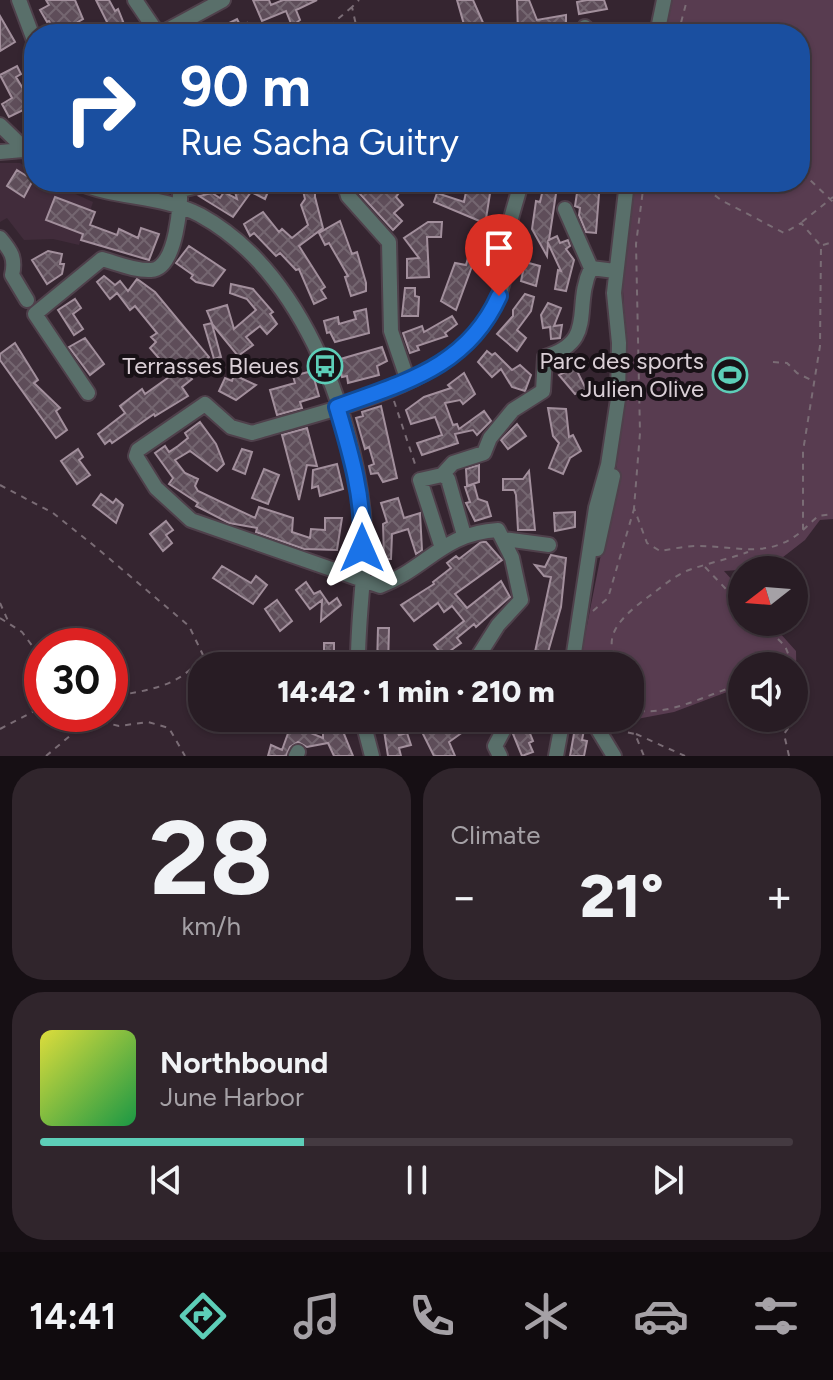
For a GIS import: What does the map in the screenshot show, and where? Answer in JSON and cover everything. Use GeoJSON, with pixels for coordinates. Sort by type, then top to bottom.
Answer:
{"type":"FeatureCollection","features":[{"type":"Feature","properties":{"kind":"street"},"geometry":{"type":"LineString","coordinates":[[19,0],[28,24]]}},
{"type":"Feature","properties":{"kind":"street"},"geometry":{"type":"LineString","coordinates":[[135,0],[151,24]]}},
{"type":"Feature","properties":{"kind":"street"},"geometry":{"type":"LineString","coordinates":[[179,24],[223,0]]}},
{"type":"Feature","properties":{"kind":"street"},"geometry":{"type":"LineString","coordinates":[[659,24],[664,0]]}},
{"type":"Feature","properties":{"kind":"street"},"geometry":{"type":"LineString","coordinates":[[4,140],[24,152]]}},
{"type":"Feature","properties":{"kind":"street"},"geometry":{"type":"LineString","coordinates":[[119,192],[182,207],[217,226],[238,243],[286,296],[312,338],[354,461],[364,516],[358,652]]}},
{"type":"Feature","properties":{"kind":"street"},"geometry":{"type":"LineString","coordinates":[[88,393],[35,314],[102,259],[153,270],[161,267],[167,259],[182,207],[181,192]]}},
{"type":"Feature","properties":{"kind":"street"},"geometry":{"type":"LineString","coordinates":[[347,192],[389,242],[391,331],[408,381]]}},
{"type":"Feature","properties":{"kind":"street"},"geometry":{"type":"LineString","coordinates":[[515,192],[509,225],[508,266],[487,322],[457,354],[408,381],[252,433],[231,427],[205,404],[138,450],[136,456],[156,488],[191,520],[380,586],[464,535],[501,535],[549,545]]}},
{"type":"Feature","properties":{"kind":"street"},"geometry":{"type":"LineString","coordinates":[[574,652],[585,581],[596,556],[606,493],[614,471],[612,444],[620,380],[615,271],[626,192]]}},
{"type":"Feature","properties":{"kind":"street"},"geometry":{"type":"LineString","coordinates":[[565,209],[591,268]]}},
{"type":"Feature","properties":{"kind":"street"},"geometry":{"type":"LineString","coordinates":[[0,238],[11,251],[15,261],[12,275],[27,300]]}},
{"type":"Feature","properties":{"kind":"street"},"geometry":{"type":"LineString","coordinates":[[591,268],[615,271]]}},
{"type":"Feature","properties":{"kind":"street"},"geometry":{"type":"LineString","coordinates":[[442,548],[420,480],[442,475],[453,463],[484,453],[490,438],[513,410],[543,391],[545,357],[565,351],[577,339],[581,328],[581,288],[591,268]]}},
{"type":"Feature","properties":{"kind":"street"},"geometry":{"type":"LineString","coordinates":[[442,475],[448,479],[464,535]]}},
{"type":"Feature","properties":{"kind":"street"},"geometry":{"type":"LineString","coordinates":[[481,652],[498,625],[521,600],[501,535]]}},
{"type":"Feature","properties":{"kind":"street"},"geometry":{"type":"LineString","coordinates":[[366,732],[372,756]]}},
{"type":"Feature","properties":{"kind":"street"},"geometry":{"type":"LineString","coordinates":[[500,756],[495,746],[505,732]]}},
{"type":"Feature","properties":{"kind":"street"},"geometry":{"type":"LineString","coordinates":[[556,756],[560,732]]}},
{"type":"Feature","properties":{"kind":"street"},"geometry":{"type":"LineString","coordinates":[[599,732],[614,756]]}},
{"type":"Feature","properties":{"kind":"path"},"geometry":{"type":"LineString","coordinates":[[332,24],[359,0]]}},
{"type":"Feature","properties":{"kind":"path"},"geometry":{"type":"LineString","coordinates":[[681,24],[687,0]]}},
{"type":"Feature","properties":{"kind":"path"},"geometry":{"type":"LineString","coordinates":[[352,7],[356,24]]}},
{"type":"Feature","properties":{"kind":"path"},"geometry":{"type":"LineString","coordinates":[[710,192],[784,233],[832,200],[810,180]]}},
{"type":"Feature","properties":{"kind":"path"},"geometry":{"type":"LineString","coordinates":[[591,621],[599,603],[608,598],[634,508],[640,433],[636,244],[643,192]]}},
{"type":"Feature","properties":{"kind":"path"},"geometry":{"type":"LineString","coordinates":[[801,223],[821,246],[820,346],[803,451],[803,530]]}},
{"type":"Feature","properties":{"kind":"path"},"geometry":{"type":"LineString","coordinates":[[821,246],[833,242]]}},
{"type":"Feature","properties":{"kind":"path"},"geometry":{"type":"LineString","coordinates":[[773,362],[787,363],[797,373],[814,381]]}},
{"type":"Feature","properties":{"kind":"path"},"geometry":{"type":"LineString","coordinates":[[389,388],[420,480]]}},
{"type":"Feature","properties":{"kind":"path"},"geometry":{"type":"LineString","coordinates":[[0,485],[53,513],[189,626],[203,655],[190,674],[162,687],[128,694]]}},
{"type":"Feature","properties":{"kind":"path"},"geometry":{"type":"LineString","coordinates":[[634,508],[638,525],[654,549],[697,546],[749,552]]}},
{"type":"Feature","properties":{"kind":"path"},"geometry":{"type":"LineString","coordinates":[[615,652],[614,628],[634,606],[674,577],[777,545],[803,530],[818,516],[833,514]]}},
{"type":"Feature","properties":{"kind":"path"},"geometry":{"type":"LineString","coordinates":[[704,566],[728,588]]}},
{"type":"Feature","properties":{"kind":"path"},"geometry":{"type":"LineString","coordinates":[[0,603],[9,624]]}},
{"type":"Feature","properties":{"kind":"path"},"geometry":{"type":"LineString","coordinates":[[0,618],[24,635]]}},
{"type":"Feature","properties":{"kind":"path"},"geometry":{"type":"LineString","coordinates":[[775,636],[788,652]]}},
{"type":"Feature","properties":{"kind":"path"},"geometry":{"type":"LineString","coordinates":[[644,712],[677,706],[728,689]]}},
{"type":"Feature","properties":{"kind":"path"},"geometry":{"type":"LineString","coordinates":[[0,729],[24,716]]}},
{"type":"Feature","properties":{"kind":"path"},"geometry":{"type":"LineString","coordinates":[[128,725],[148,722],[169,728],[185,756]]}},
{"type":"Feature","properties":{"kind":"path"},"geometry":{"type":"LineString","coordinates":[[46,756],[75,732]]}},
{"type":"Feature","properties":{"kind":"path"},"geometry":{"type":"LineString","coordinates":[[626,732],[685,756]]}},
{"type":"Feature","properties":{"kind":"path"},"geometry":{"type":"LineString","coordinates":[[785,732],[789,756]]}},
{"type":"Feature","properties":{"kind":"path"},"geometry":{"type":"LineString","coordinates":[[635,734],[644,756]]}},
{"type":"Feature","properties":{"kind":"shaded area","name":"Parc des sports Julien Olive"},"geometry":{"type":"Polygon","coordinates":[[[671,0],[833,0],[833,519],[820,520],[805,540],[784,556],[728,556],[728,571],[724,571],[728,575],[728,636],[783,636],[796,652],[728,652],[728,692],[674,712],[644,718],[644,652],[582,652],[614,488],[625,395],[627,361],[621,257],[631,192],[810,192],[810,24],[666,24],[671,0]]]}},
{"type":"Feature","properties":{"kind":"shaded area"},"geometry":{"type":"Polygon","coordinates":[[[0,163],[24,166],[24,192],[71,192],[93,202],[79,245],[53,239],[24,240],[7,218],[0,222],[0,163]]]}},
{"type":"Feature","properties":{"kind":"building"},"geometry":{"type":"Polygon","coordinates":[[[46,0],[75,0],[83,19],[74,24],[51,24],[40,10],[49,5],[46,0]]]}},
{"type":"Feature","properties":{"kind":"building"},"geometry":{"type":"Polygon","coordinates":[[[96,0],[109,0],[115,11],[118,9],[124,24],[108,24],[96,0]]]}},
{"type":"Feature","properties":{"kind":"building"},"geometry":{"type":"Polygon","coordinates":[[[253,0],[269,0],[271,5],[283,0],[317,0],[296,10],[300,20],[295,24],[291,24],[286,11],[262,21],[253,0]]]}},
{"type":"Feature","properties":{"kind":"building"},"geometry":{"type":"Polygon","coordinates":[[[457,0],[473,0],[484,24],[464,24],[457,0]]]}},
{"type":"Feature","properties":{"kind":"building"},"geometry":{"type":"Polygon","coordinates":[[[517,0],[529,0],[537,20],[566,15],[566,24],[518,24],[517,0]]]}},
{"type":"Feature","properties":{"kind":"building"},"geometry":{"type":"Polygon","coordinates":[[[604,0],[607,9],[579,14],[577,2],[604,0]]]}},
{"type":"Feature","properties":{"kind":"building"},"geometry":{"type":"Polygon","coordinates":[[[0,16],[15,42],[0,51],[0,16]]]}},
{"type":"Feature","properties":{"kind":"building"},"geometry":{"type":"Polygon","coordinates":[[[17,66],[21,74],[16,77],[24,90],[24,111],[9,117],[2,104],[12,98],[0,75],[17,66]]]}},
{"type":"Feature","properties":{"kind":"building"},"geometry":{"type":"Polygon","coordinates":[[[17,170],[24,174],[24,192],[27,192],[24,197],[7,186],[17,170]]]}},
{"type":"Feature","properties":{"kind":"building"},"geometry":{"type":"Polygon","coordinates":[[[224,192],[237,199],[235,192],[251,192],[233,217],[199,196],[212,193],[220,198],[224,192]]]}},
{"type":"Feature","properties":{"kind":"building"},"geometry":{"type":"Polygon","coordinates":[[[251,192],[268,192],[265,199],[251,192]]]}},
{"type":"Feature","properties":{"kind":"building"},"geometry":{"type":"Polygon","coordinates":[[[303,192],[315,192],[323,228],[299,246],[325,287],[321,290],[326,298],[314,304],[299,269],[296,270],[280,253],[276,256],[254,233],[250,236],[244,224],[263,212],[279,232],[282,229],[292,238],[308,225],[301,205],[305,199],[303,192]]]}},
{"type":"Feature","properties":{"kind":"building"},"geometry":{"type":"Polygon","coordinates":[[[400,192],[396,197],[403,205],[394,213],[402,221],[393,230],[359,193],[400,192]]]}},
{"type":"Feature","properties":{"kind":"building"},"geometry":{"type":"Polygon","coordinates":[[[466,192],[490,192],[486,219],[482,222],[434,202],[437,193],[464,202],[466,192]]]}},
{"type":"Feature","properties":{"kind":"building"},"geometry":{"type":"Polygon","coordinates":[[[542,192],[556,192],[549,240],[557,236],[560,243],[568,240],[570,246],[566,249],[574,260],[566,291],[555,289],[558,270],[561,271],[548,243],[547,256],[532,229],[536,201],[540,202],[542,192]]]}},
{"type":"Feature","properties":{"kind":"building"},"geometry":{"type":"Polygon","coordinates":[[[577,193],[599,194],[596,233],[586,232],[579,215],[580,208],[575,206],[577,193]]]}},
{"type":"Feature","properties":{"kind":"building"},"geometry":{"type":"Polygon","coordinates":[[[55,197],[95,212],[90,225],[117,235],[119,229],[138,238],[141,228],[159,234],[149,260],[81,240],[83,234],[46,220],[55,197]]]}},
{"type":"Feature","properties":{"kind":"building"},"geometry":{"type":"Polygon","coordinates":[[[340,221],[352,254],[357,252],[366,283],[366,291],[351,296],[345,277],[348,276],[329,243],[325,245],[319,233],[340,221]]]}},
{"type":"Feature","properties":{"kind":"building"},"geometry":{"type":"Polygon","coordinates":[[[428,222],[442,222],[441,237],[427,237],[429,277],[407,278],[407,259],[419,258],[404,238],[428,222]]]}},
{"type":"Feature","properties":{"kind":"building"},"geometry":{"type":"Polygon","coordinates":[[[474,237],[489,239],[488,257],[475,258],[456,310],[441,301],[455,263],[466,265],[474,237]]]}},
{"type":"Feature","properties":{"kind":"building"},"geometry":{"type":"Polygon","coordinates":[[[189,246],[225,270],[213,286],[196,282],[191,278],[193,275],[176,263],[189,246]]]}},
{"type":"Feature","properties":{"kind":"building"},"geometry":{"type":"Polygon","coordinates":[[[48,251],[62,254],[60,264],[64,264],[62,274],[47,284],[32,260],[48,251]]]}},
{"type":"Feature","properties":{"kind":"building"},"geometry":{"type":"Polygon","coordinates":[[[525,262],[540,266],[536,286],[521,281],[525,262]]]}},
{"type":"Feature","properties":{"kind":"building"},"geometry":{"type":"Polygon","coordinates":[[[104,276],[115,285],[120,281],[128,291],[137,279],[155,292],[209,357],[188,374],[192,379],[182,387],[188,396],[154,414],[112,443],[110,440],[105,444],[98,434],[125,413],[120,406],[142,389],[145,394],[169,377],[167,374],[170,371],[150,348],[156,342],[151,337],[157,333],[135,306],[130,310],[117,293],[110,299],[97,282],[104,276]]]}},
{"type":"Feature","properties":{"kind":"building"},"geometry":{"type":"Polygon","coordinates":[[[231,284],[253,289],[273,312],[270,314],[277,324],[267,334],[260,326],[246,337],[253,345],[238,356],[212,324],[221,357],[214,359],[204,325],[212,323],[207,311],[227,305],[234,329],[256,310],[247,299],[230,293],[231,284]]]}},
{"type":"Feature","properties":{"kind":"building"},"geometry":{"type":"Polygon","coordinates":[[[405,288],[415,288],[415,296],[419,297],[418,316],[402,316],[405,288]]]}},
{"type":"Feature","properties":{"kind":"building"},"geometry":{"type":"Polygon","coordinates":[[[525,294],[534,297],[531,311],[517,330],[526,338],[517,351],[497,334],[513,316],[513,310],[525,294]]]}},
{"type":"Feature","properties":{"kind":"building"},"geometry":{"type":"Polygon","coordinates":[[[75,299],[81,308],[73,314],[83,329],[74,335],[58,310],[75,299]]]}},
{"type":"Feature","properties":{"kind":"building"},"geometry":{"type":"Polygon","coordinates":[[[548,303],[561,308],[554,326],[562,325],[560,338],[551,339],[550,327],[543,328],[541,315],[548,303]]]}},
{"type":"Feature","properties":{"kind":"building"},"geometry":{"type":"Polygon","coordinates":[[[366,309],[369,333],[335,342],[330,332],[327,333],[324,321],[338,317],[339,324],[356,319],[354,312],[366,309]]]}},
{"type":"Feature","properties":{"kind":"building"},"geometry":{"type":"Polygon","coordinates":[[[452,316],[457,324],[445,333],[447,336],[417,346],[419,350],[410,353],[403,333],[422,326],[424,332],[452,316]]]}},
{"type":"Feature","properties":{"kind":"building"},"geometry":{"type":"Polygon","coordinates":[[[85,338],[104,364],[90,375],[69,347],[85,338]]]}},
{"type":"Feature","properties":{"kind":"building"},"geometry":{"type":"Polygon","coordinates":[[[15,343],[38,380],[34,383],[60,408],[56,411],[67,430],[56,438],[0,360],[0,354],[15,343]]]}},
{"type":"Feature","properties":{"kind":"building"},"geometry":{"type":"Polygon","coordinates":[[[382,347],[387,361],[377,366],[379,375],[348,383],[347,376],[342,377],[337,360],[382,347]]]}},
{"type":"Feature","properties":{"kind":"building"},"geometry":{"type":"Polygon","coordinates":[[[487,351],[492,355],[495,353],[512,370],[520,365],[531,375],[525,391],[512,387],[501,369],[492,377],[478,362],[487,351]]]}},
{"type":"Feature","properties":{"kind":"building"},"geometry":{"type":"Polygon","coordinates":[[[575,367],[586,389],[575,394],[559,375],[575,367]]]}},
{"type":"Feature","properties":{"kind":"building"},"geometry":{"type":"Polygon","coordinates":[[[312,371],[319,396],[300,402],[302,408],[277,415],[270,390],[295,383],[293,376],[312,371]]]}},
{"type":"Feature","properties":{"kind":"building"},"geometry":{"type":"Polygon","coordinates":[[[464,373],[475,394],[463,404],[460,400],[445,403],[453,425],[457,424],[459,429],[484,411],[491,421],[477,435],[473,430],[455,434],[458,443],[422,455],[417,443],[442,435],[435,417],[411,424],[406,410],[424,397],[451,388],[448,385],[464,373]]]}},
{"type":"Feature","properties":{"kind":"building"},"geometry":{"type":"Polygon","coordinates":[[[234,375],[256,385],[236,400],[219,391],[225,378],[232,381],[234,375]]]}},
{"type":"Feature","properties":{"kind":"building"},"geometry":{"type":"Polygon","coordinates":[[[381,406],[397,478],[383,482],[378,473],[371,474],[369,466],[374,464],[369,447],[365,449],[356,418],[363,416],[362,412],[381,406]]]}},
{"type":"Feature","properties":{"kind":"building"},"geometry":{"type":"Polygon","coordinates":[[[548,408],[566,409],[569,437],[573,435],[581,451],[570,458],[563,474],[549,468],[559,443],[553,436],[548,408]]]}},
{"type":"Feature","properties":{"kind":"building"},"geometry":{"type":"Polygon","coordinates":[[[200,422],[216,444],[224,464],[217,471],[190,451],[175,460],[185,473],[198,479],[195,486],[198,491],[255,518],[259,507],[293,518],[292,532],[310,538],[311,529],[325,530],[325,518],[342,518],[337,550],[304,549],[256,532],[257,528],[229,523],[196,506],[198,503],[169,484],[173,478],[155,453],[165,446],[169,452],[178,446],[188,438],[185,433],[200,422]]]}},
{"type":"Feature","properties":{"kind":"building"},"geometry":{"type":"Polygon","coordinates":[[[517,424],[526,436],[508,449],[501,440],[517,424]]]}},
{"type":"Feature","properties":{"kind":"building"},"geometry":{"type":"Polygon","coordinates":[[[307,428],[317,466],[307,465],[299,500],[282,435],[307,428]]]}},
{"type":"Feature","properties":{"kind":"building"},"geometry":{"type":"Polygon","coordinates":[[[78,449],[83,457],[79,460],[90,475],[77,484],[61,461],[78,449]]]}},
{"type":"Feature","properties":{"kind":"building"},"geometry":{"type":"Polygon","coordinates":[[[242,449],[252,452],[245,474],[233,469],[242,449]]]}},
{"type":"Feature","properties":{"kind":"building"},"geometry":{"type":"Polygon","coordinates":[[[337,464],[343,489],[320,496],[318,486],[312,488],[313,470],[337,464]]]}},
{"type":"Feature","properties":{"kind":"building"},"geometry":{"type":"Polygon","coordinates":[[[479,465],[479,482],[467,486],[466,469],[479,465]]]}},
{"type":"Feature","properties":{"kind":"building"},"geometry":{"type":"Polygon","coordinates":[[[264,469],[279,475],[268,504],[252,498],[264,469]]]}},
{"type":"Feature","properties":{"kind":"building"},"geometry":{"type":"Polygon","coordinates":[[[529,471],[535,530],[518,530],[516,495],[514,490],[503,490],[503,479],[523,479],[529,471]]]}},
{"type":"Feature","properties":{"kind":"building"},"geometry":{"type":"Polygon","coordinates":[[[474,484],[478,499],[487,502],[491,516],[475,521],[466,503],[470,502],[465,487],[474,484]]]}},
{"type":"Feature","properties":{"kind":"building"},"geometry":{"type":"Polygon","coordinates":[[[101,494],[113,503],[116,499],[123,505],[116,523],[93,505],[101,494]]]}},
{"type":"Feature","properties":{"kind":"building"},"geometry":{"type":"Polygon","coordinates":[[[398,498],[404,518],[420,513],[422,550],[416,554],[408,529],[392,534],[391,559],[384,559],[383,524],[387,522],[381,503],[398,498]]]}},
{"type":"Feature","properties":{"kind":"building"},"geometry":{"type":"Polygon","coordinates":[[[575,512],[575,527],[555,531],[554,513],[575,512]]]}},
{"type":"Feature","properties":{"kind":"building"},"geometry":{"type":"Polygon","coordinates":[[[166,521],[173,530],[166,535],[172,543],[163,551],[150,534],[166,521]]]}},
{"type":"Feature","properties":{"kind":"building"},"geometry":{"type":"Polygon","coordinates":[[[481,542],[486,542],[502,560],[455,594],[467,608],[501,581],[510,597],[476,627],[474,624],[457,638],[461,643],[449,652],[440,652],[434,645],[464,621],[452,606],[444,612],[438,603],[414,621],[401,605],[434,584],[451,568],[447,563],[456,556],[459,559],[481,542]]]}},
{"type":"Feature","properties":{"kind":"building"},"geometry":{"type":"Polygon","coordinates":[[[551,555],[566,558],[561,607],[548,652],[535,652],[551,577],[544,576],[535,565],[545,567],[551,555]]]}},
{"type":"Feature","properties":{"kind":"building"},"geometry":{"type":"Polygon","coordinates":[[[222,566],[251,583],[256,576],[267,585],[253,604],[213,578],[222,566]]]}},
{"type":"Feature","properties":{"kind":"building"},"geometry":{"type":"Polygon","coordinates":[[[306,582],[314,594],[320,591],[329,604],[337,598],[341,605],[321,621],[322,600],[310,609],[296,590],[306,582]]]}},
{"type":"Feature","properties":{"kind":"building"},"geometry":{"type":"Polygon","coordinates":[[[277,600],[292,621],[280,631],[265,609],[277,600]]]}},
{"type":"Feature","properties":{"kind":"building"},"geometry":{"type":"Polygon","coordinates":[[[378,628],[389,628],[388,652],[377,652],[378,628]]]}},
{"type":"Feature","properties":{"kind":"building"},"geometry":{"type":"Polygon","coordinates":[[[324,643],[334,643],[334,652],[303,652],[303,651],[324,651],[324,643]]]}},
{"type":"Feature","properties":{"kind":"building"},"geometry":{"type":"Polygon","coordinates":[[[288,732],[308,732],[323,738],[323,732],[343,732],[353,756],[334,756],[328,743],[307,747],[298,742],[290,747],[286,756],[268,756],[271,745],[282,750],[288,732]]]}},
{"type":"Feature","properties":{"kind":"building"},"geometry":{"type":"Polygon","coordinates":[[[384,732],[407,733],[411,745],[399,748],[401,756],[388,756],[384,732]]]}},
{"type":"Feature","properties":{"kind":"building"},"geometry":{"type":"Polygon","coordinates":[[[422,732],[463,732],[449,742],[455,756],[434,756],[422,732]]]}},
{"type":"Feature","properties":{"kind":"building"},"geometry":{"type":"Polygon","coordinates":[[[529,732],[533,752],[522,756],[513,734],[529,732]]]}},
{"type":"Feature","properties":{"kind":"building"},"geometry":{"type":"Polygon","coordinates":[[[574,732],[584,732],[582,740],[587,741],[584,756],[570,756],[574,732]]]}},
{"type":"Feature","properties":{"kind":"place","name":"Terrasses Bleues"},"geometry":{"type":"Point","coordinates":[325,366]}},
{"type":"Feature","properties":{"kind":"place","name":"Parc des sports Julien Olive"},"geometry":{"type":"Point","coordinates":[730,375]}},
{"type":"Feature","properties":{"kind":"route"},"geometry":{"type":"LineString","coordinates":[[362,548],[364,516],[354,461],[337,407],[420,376],[457,354],[487,322],[499,296]]}}]}
